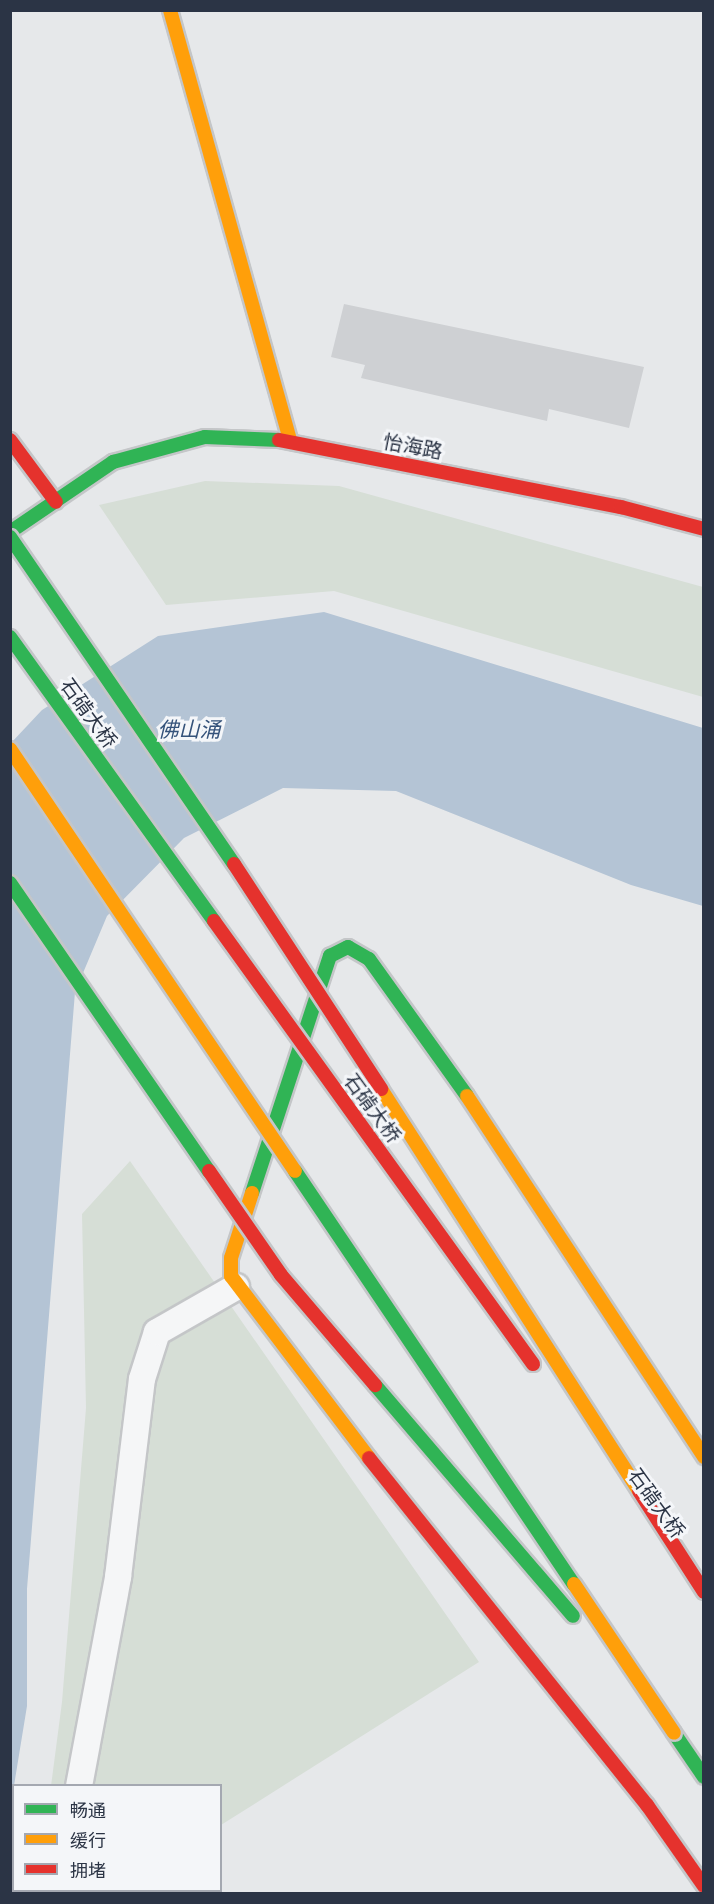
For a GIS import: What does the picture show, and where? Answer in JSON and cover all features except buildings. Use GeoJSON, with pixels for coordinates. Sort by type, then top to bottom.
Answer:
{"type":"FeatureCollection","features":[{"type":"Feature","properties":{"kind":"main road"},"geometry":{"type":"LineString","coordinates":[[170,10],[290,441]]}},
{"type":"Feature","properties":{"kind":"main road","name":"怡海路"},"geometry":{"type":"LineString","coordinates":[[10,535],[113,462],[205,436],[290,441],[621,507],[704,529]]}},
{"type":"Feature","properties":{"kind":"main road"},"geometry":{"type":"LineString","coordinates":[[10,440],[56,501]]}},
{"type":"Feature","properties":{"kind":"main road"},"geometry":{"type":"LineString","coordinates":[[10,535],[272,919],[704,1592]]}},
{"type":"Feature","properties":{"kind":"main road","name":"石𬒔大桥"},"geometry":{"type":"LineString","coordinates":[[10,638],[543,1377]]}},
{"type":"Feature","properties":{"kind":"main road"},"geometry":{"type":"LineString","coordinates":[[10,749],[704,1777]]}},
{"type":"Feature","properties":{"kind":"main road"},"geometry":{"type":"LineString","coordinates":[[10,883],[280,1275],[674,1733]]}},
{"type":"Feature","properties":{"kind":"main road"},"geometry":{"type":"LineString","coordinates":[[704,1457],[436,1047],[369,959],[348,947],[330,956],[231,1258],[231,1276],[236,1287],[384,1477],[527,1651],[647,1805],[704,1886]]}},
{"type":"Feature","properties":{"kind":"main road","name":"石𬒔大桥"},"geometry":{"type":"LineString","coordinates":[[591,1446],[704,1601]]}},
{"type":"Feature","properties":{"kind":"street"},"geometry":{"type":"LineString","coordinates":[[79,1784],[118,1577],[142,1379],[158,1332],[236,1287]]}},
{"type":"Feature","properties":{"kind":"shaded area"},"geometry":{"type":"Polygon","coordinates":[[[205,481],[339,486],[703,587],[703,697],[334,591],[166,605],[99,505],[205,481]]]}},
{"type":"Feature","properties":{"kind":"shaded area"},"geometry":{"type":"Polygon","coordinates":[[[130,1161],[479,1662],[222,1824],[222,1784],[51,1784],[62,1702],[86,1408],[82,1214],[130,1161]]]}},
{"type":"Feature","properties":{"kind":"shaded area"},"geometry":{"type":"Polygon","coordinates":[[[36,1892],[121,1892],[35,1894],[36,1892]]]}},
{"type":"Feature","properties":{"kind":"water","name":"佛山涌"},"geometry":{"type":"Polygon","coordinates":[[[324,612],[703,728],[703,906],[631,885],[396,791],[283,788],[184,838],[107,916],[75,992],[27,1589],[27,1706],[14,1784],[12,1784],[11,1804],[11,743],[42,710],[158,636],[324,612]]]}},
{"type":"Feature","properties":{"kind":"traffic: fast"},"geometry":{"type":"LineString","coordinates":[[10,532],[113,462],[205,437],[279,440]]}},
{"type":"Feature","properties":{"kind":"traffic: fast"},"geometry":{"type":"LineString","coordinates":[[10,537],[234,864]]}},
{"type":"Feature","properties":{"kind":"traffic: fast"},"geometry":{"type":"LineString","coordinates":[[10,637],[214,921]]}},
{"type":"Feature","properties":{"kind":"traffic: fast"},"geometry":{"type":"LineString","coordinates":[[10,883],[209,1171]]}},
{"type":"Feature","properties":{"kind":"traffic: fast"},"geometry":{"type":"LineString","coordinates":[[252,1193],[330,956],[348,947],[369,959],[467,1096]]}},
{"type":"Feature","properties":{"kind":"traffic: fast"},"geometry":{"type":"LineString","coordinates":[[295,1171],[574,1584]]}},
{"type":"Feature","properties":{"kind":"traffic: fast"},"geometry":{"type":"LineString","coordinates":[[375,1385],[573,1616]]}},
{"type":"Feature","properties":{"kind":"traffic: fast"},"geometry":{"type":"LineString","coordinates":[[674,1733],[704,1777]]}},
{"type":"Feature","properties":{"kind":"traffic: slow"},"geometry":{"type":"LineString","coordinates":[[170,10],[290,441]]}},
{"type":"Feature","properties":{"kind":"traffic: slow"},"geometry":{"type":"LineString","coordinates":[[10,749],[295,1171]]}},
{"type":"Feature","properties":{"kind":"traffic: slow"},"geometry":{"type":"LineString","coordinates":[[381,1089],[639,1491]]}},
{"type":"Feature","properties":{"kind":"traffic: slow"},"geometry":{"type":"LineString","coordinates":[[467,1096],[704,1457]]}},
{"type":"Feature","properties":{"kind":"traffic: slow"},"geometry":{"type":"LineString","coordinates":[[252,1193],[231,1258],[231,1276],[369,1458]]}},
{"type":"Feature","properties":{"kind":"traffic: slow"},"geometry":{"type":"LineString","coordinates":[[574,1584],[674,1733]]}},
{"type":"Feature","properties":{"kind":"traffic: jam"},"geometry":{"type":"LineString","coordinates":[[10,440],[56,502]]}},
{"type":"Feature","properties":{"kind":"traffic: jam"},"geometry":{"type":"LineString","coordinates":[[279,440],[621,507],[704,529]]}},
{"type":"Feature","properties":{"kind":"traffic: jam"},"geometry":{"type":"LineString","coordinates":[[234,864],[381,1089]]}},
{"type":"Feature","properties":{"kind":"traffic: jam"},"geometry":{"type":"LineString","coordinates":[[214,921],[533,1364]]}},
{"type":"Feature","properties":{"kind":"traffic: jam"},"geometry":{"type":"LineString","coordinates":[[209,1171],[281,1275],[375,1385]]}},
{"type":"Feature","properties":{"kind":"traffic: jam"},"geometry":{"type":"LineString","coordinates":[[369,1458],[647,1805],[704,1886]]}},
{"type":"Feature","properties":{"kind":"traffic: jam"},"geometry":{"type":"LineString","coordinates":[[639,1491],[704,1592]]}}]}
